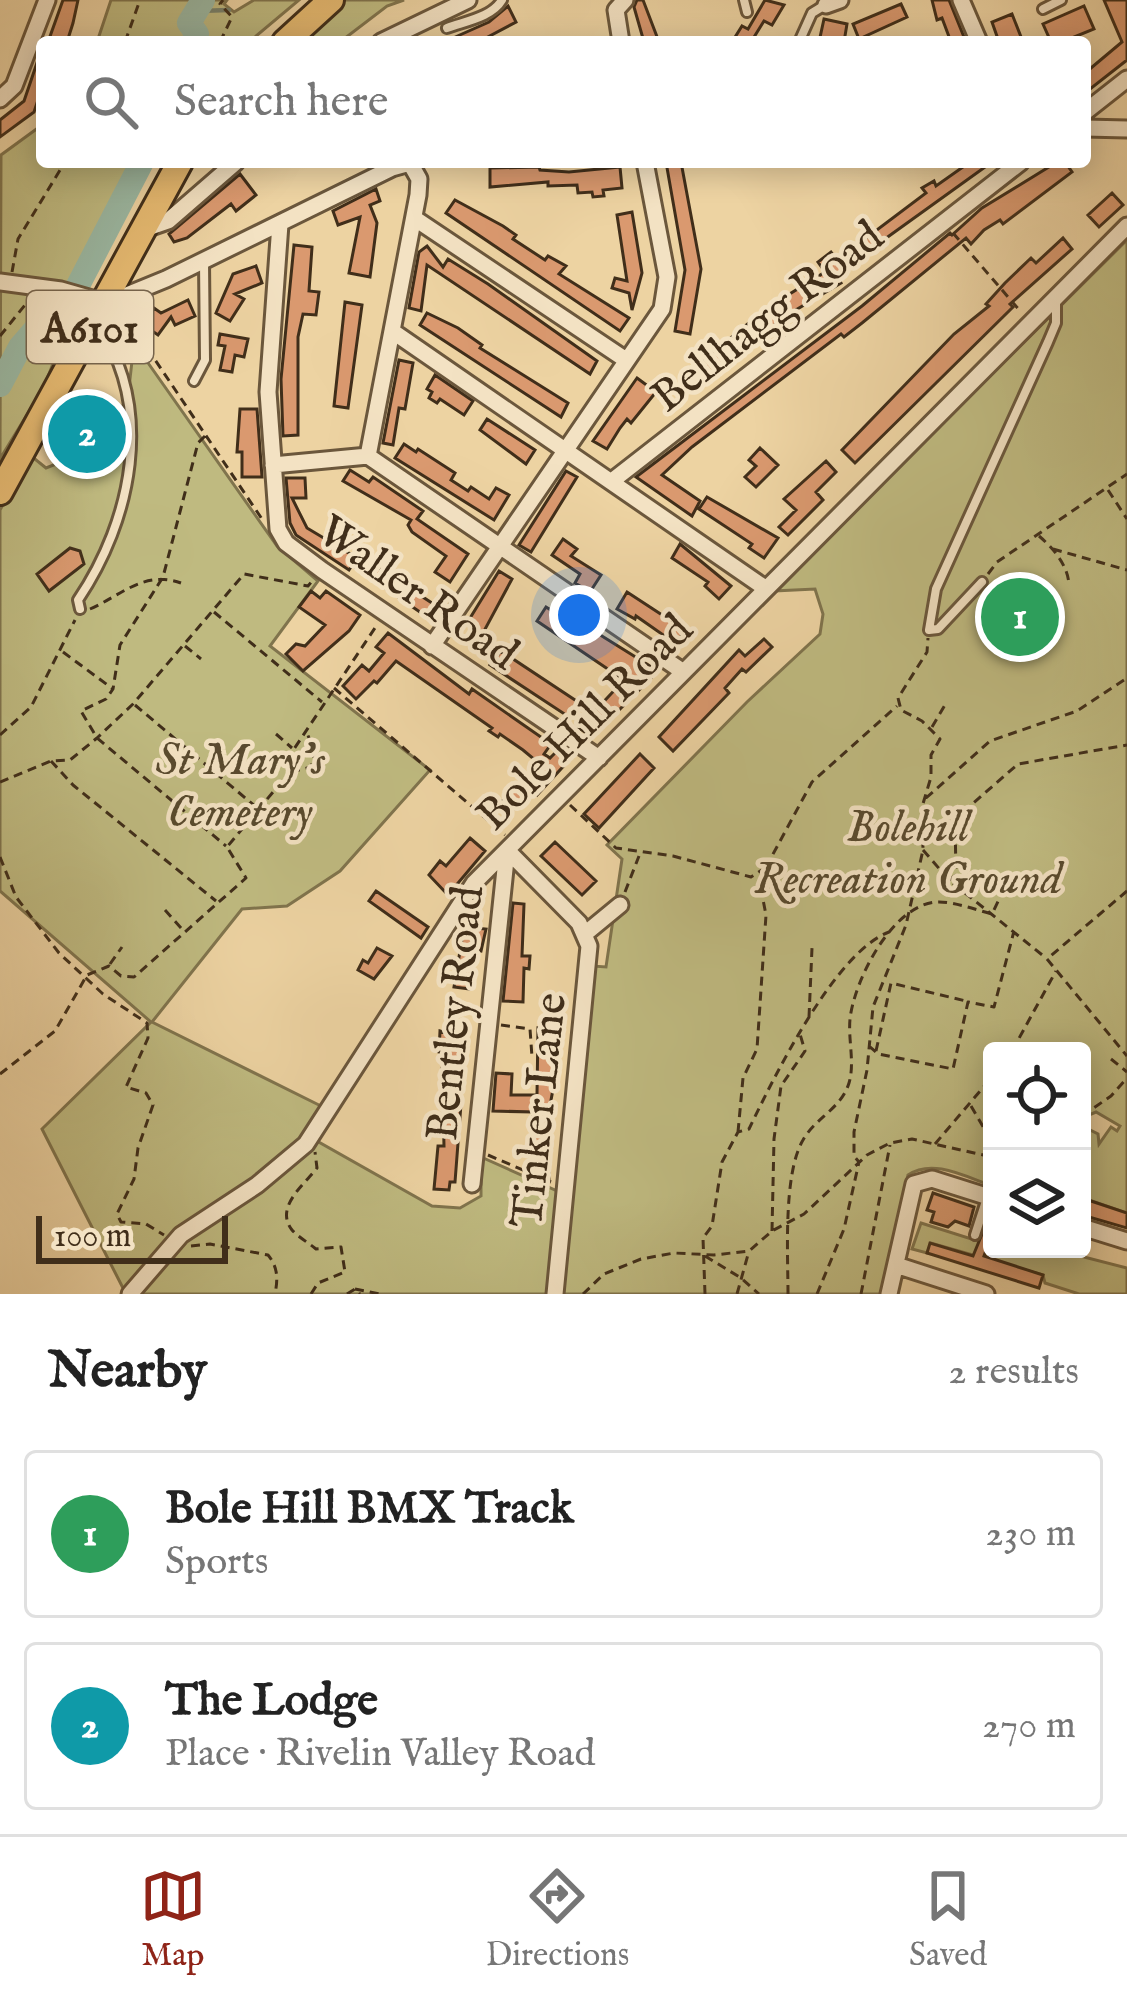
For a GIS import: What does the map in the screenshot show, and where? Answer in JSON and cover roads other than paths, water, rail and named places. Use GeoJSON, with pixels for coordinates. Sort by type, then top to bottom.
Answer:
{"type":"FeatureCollection","features":[{"type":"Feature","properties":{"kind":"main road"},"geometry":{"type":"LineString","coordinates":[[291,36],[331,0]]}},
{"type":"Feature","properties":{"kind":"main road","name":"A6101"},"geometry":{"type":"LineString","coordinates":[[0,492],[98,303],[177,168]]}},
{"type":"Feature","properties":{"kind":"street"},"geometry":{"type":"LineString","coordinates":[[0,99],[14,86],[46,0]]}},
{"type":"Feature","properties":{"kind":"street"},"geometry":{"type":"LineString","coordinates":[[393,36],[468,0]]}},
{"type":"Feature","properties":{"kind":"street"},"geometry":{"type":"LineString","coordinates":[[620,36],[616,10],[626,0]]}},
{"type":"Feature","properties":{"kind":"street"},"geometry":{"type":"LineString","coordinates":[[961,0],[976,36]]}},
{"type":"Feature","properties":{"kind":"street"},"geometry":{"type":"LineString","coordinates":[[1091,107],[1127,79]]}},
{"type":"Feature","properties":{"kind":"street"},"geometry":{"type":"LineString","coordinates":[[1091,128],[1127,130]]}},
{"type":"Feature","properties":{"kind":"street"},"geometry":{"type":"LineString","coordinates":[[142,230],[167,221],[229,168]]}},
{"type":"Feature","properties":{"kind":"street"},"geometry":{"type":"LineString","coordinates":[[5,283],[61,290],[98,303],[132,294],[392,168]]}},
{"type":"Feature","properties":{"kind":"street"},"geometry":{"type":"LineString","coordinates":[[368,456],[414,218],[419,179],[412,168]]}},
{"type":"Feature","properties":{"kind":"street"},"geometry":{"type":"LineString","coordinates":[[432,646],[662,309],[667,277],[646,168]]}},
{"type":"Feature","properties":{"kind":"street","name":"Bellhagg Road"},"geometry":{"type":"LineString","coordinates":[[612,481],[1013,168]]}},
{"type":"Feature","properties":{"kind":"street"},"geometry":{"type":"LineString","coordinates":[[414,218],[626,361]]}},
{"type":"Feature","properties":{"kind":"street","name":"Waller Road"},"geometry":{"type":"LineString","coordinates":[[280,224],[268,392],[278,529],[286,543],[599,758]]}},
{"type":"Feature","properties":{"kind":"street","name":"Bole Hill Road"},"geometry":{"type":"LineString","coordinates":[[130,1294],[173,1244],[306,1144],[464,895],[1127,226]]}},
{"type":"Feature","properties":{"kind":"street"},"geometry":{"type":"LineString","coordinates":[[392,331],[765,588]]}},
{"type":"Feature","properties":{"kind":"street"},"geometry":{"type":"LineString","coordinates":[[273,465],[368,456],[682,671]]}},
{"type":"Feature","properties":{"kind":"street","name":"Tinker Lane"},"geometry":{"type":"LineString","coordinates":[[510,846],[586,933],[588,965],[555,1294]]}},
{"type":"Feature","properties":{"kind":"street","name":"Bentley Road"},"geometry":{"type":"LineString","coordinates":[[472,1184],[510,846]]}},
{"type":"Feature","properties":{"kind":"street","name":"Tinker Lane"},"geometry":{"type":"LineString","coordinates":[[586,933],[620,905]]}},
{"type":"Feature","properties":{"kind":"street"},"geometry":{"type":"LineString","coordinates":[[889,1294],[914,1184],[932,1179],[983,1195]]}},
{"type":"Feature","properties":{"kind":"street"},"geometry":{"type":"LineString","coordinates":[[1091,1230],[1127,1241]]}},
{"type":"Feature","properties":{"kind":"street"},"geometry":{"type":"LineString","coordinates":[[896,1265],[986,1294]]}},
{"type":"Feature","properties":{"kind":"lane"},"geometry":{"type":"LineString","coordinates":[[447,28],[499,7],[502,0]]}},
{"type":"Feature","properties":{"kind":"lane"},"geometry":{"type":"LineString","coordinates":[[744,0],[747,12]]}},
{"type":"Feature","properties":{"kind":"lane"},"geometry":{"type":"LineString","coordinates":[[1043,9],[1061,0]]}},
{"type":"Feature","properties":{"kind":"lane"},"geometry":{"type":"LineString","coordinates":[[802,36],[812,13],[833,2]]}},
{"type":"Feature","properties":{"kind":"lane"},"geometry":{"type":"LineString","coordinates":[[194,381],[205,361],[204,260]]}},
{"type":"Feature","properties":{"kind":"lane"},"geometry":{"type":"LineString","coordinates":[[982,582],[938,629],[929,630],[936,589],[1048,342],[1056,298]]}},
{"type":"Feature","properties":{"kind":"lane"},"geometry":{"type":"LineString","coordinates":[[80,609],[79,601],[123,510],[129,456],[131,417],[124,377],[98,303]]}},
{"type":"Feature","properties":{"kind":"lane"},"geometry":{"type":"LineString","coordinates":[[975,1235],[983,1215]]}},
{"type":"Feature","properties":{"kind":"waterway"},"geometry":{"type":"LineString","coordinates":[[196,36],[189,23],[203,0]]}},
{"type":"Feature","properties":{"kind":"waterway"},"geometry":{"type":"LineString","coordinates":[[199,11],[229,10]]}},
{"type":"Feature","properties":{"kind":"waterway"},"geometry":{"type":"LineString","coordinates":[[0,385],[20,347],[45,318],[71,299],[139,168]]}},
{"type":"Feature","properties":{"kind":"place","name":"The Lodge"},"geometry":{"type":"Point","coordinates":[87,434]}},
{"type":"Feature","properties":{"kind":"place","name":"Bole Hill BMX Track"},"geometry":{"type":"Point","coordinates":[1020,617]}},
{"type":"Feature","properties":{"kind":"park label","name":"St Mary's Cemetery"},"geometry":{"type":"Point","coordinates":[240,784]}},
{"type":"Feature","properties":{"kind":"park label","name":"Bolehill Recreation Ground"},"geometry":{"type":"Point","coordinates":[908,851]}}]}
